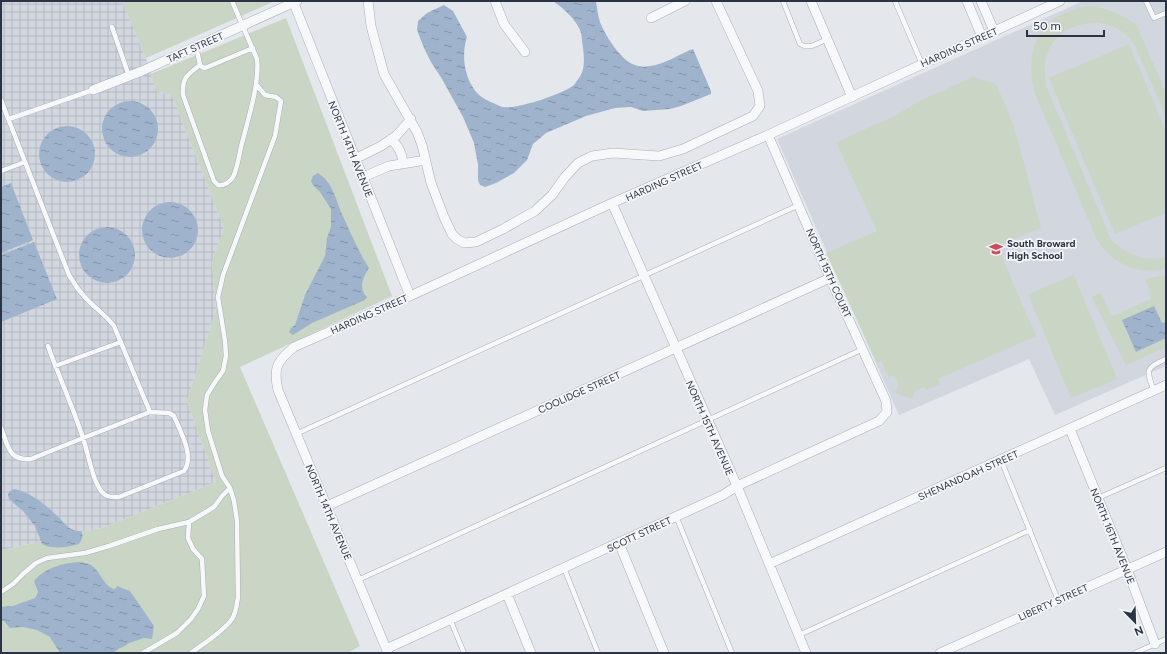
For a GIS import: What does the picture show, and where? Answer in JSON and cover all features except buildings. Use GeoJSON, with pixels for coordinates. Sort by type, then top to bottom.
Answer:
{"type":"FeatureCollection","features":[{"type":"Feature","properties":{"kind":"street","name":"TAFT STREET"},"geometry":{"type":"LineString","coordinates":[[93,90],[129,76],[242,26],[294,1]]}},
{"type":"Feature","properties":{"kind":"street","name":"NORTH 14TH AVENUE"},"geometry":{"type":"LineString","coordinates":[[294,1],[410,296]]}},
{"type":"Feature","properties":{"kind":"street"},"geometry":{"type":"LineString","coordinates":[[368,1],[371,26],[384,74],[411,119],[420,139],[431,183],[452,234],[464,243],[476,242],[490,236],[535,211],[552,195],[578,162],[592,156],[613,153],[659,156],[683,149],[753,116],[760,106],[758,91],[716,1]]}},
{"type":"Feature","properties":{"kind":"street"},"geometry":{"type":"LineString","coordinates":[[495,1],[504,24],[525,52]]}},
{"type":"Feature","properties":{"kind":"street"},"geometry":{"type":"LineString","coordinates":[[651,18],[685,1]]}},
{"type":"Feature","properties":{"kind":"street"},"geometry":{"type":"LineString","coordinates":[[812,1],[852,97]]}},
{"type":"Feature","properties":{"kind":"street"},"geometry":{"type":"LineString","coordinates":[[967,1],[982,37]]}},
{"type":"Feature","properties":{"kind":"street"},"geometry":{"type":"LineString","coordinates":[[982,1],[994,32]]}},
{"type":"Feature","properties":{"kind":"street","name":"HARDING STREET"},"geometry":{"type":"LineString","coordinates":[[277,369],[278,363],[284,355],[294,347],[410,296],[612,203],[768,135],[1060,1]]}},
{"type":"Feature","properties":{"kind":"street"},"geometry":{"type":"LineString","coordinates":[[355,159],[370,152],[396,136],[411,119]]}},
{"type":"Feature","properties":{"kind":"street","name":"NORTH 15TH COURT"},"geometry":{"type":"LineString","coordinates":[[768,135],[830,278],[886,401],[886,412]]}},
{"type":"Feature","properties":{"kind":"street"},"geometry":{"type":"LineString","coordinates":[[391,139],[400,149],[403,163]]}},
{"type":"Feature","properties":{"kind":"street"},"geometry":{"type":"LineString","coordinates":[[363,177],[378,170],[403,163],[426,160]]}},
{"type":"Feature","properties":{"kind":"street","name":"NORTH 15TH AVENUE"},"geometry":{"type":"LineString","coordinates":[[612,203],[770,564],[806,653]]}},
{"type":"Feature","properties":{"kind":"street","name":"COOLIDGE STREET"},"geometry":{"type":"LineString","coordinates":[[327,506],[830,278]]}},
{"type":"Feature","properties":{"kind":"street","name":"NORTH 14TH AVENUE"},"geometry":{"type":"LineString","coordinates":[[277,369],[275,378],[278,390],[387,651]]}},
{"type":"Feature","properties":{"kind":"street","name":"SHENANDOAH STREET"},"geometry":{"type":"LineString","coordinates":[[770,564],[1166,385]]}},
{"type":"Feature","properties":{"kind":"street","name":"SCOTT STREET"},"geometry":{"type":"LineString","coordinates":[[387,651],[450,619],[724,495],[736,486],[878,421],[886,412]]}},
{"type":"Feature","properties":{"kind":"street","name":"NORTH 16TH AVENUE"},"geometry":{"type":"LineString","coordinates":[[1070,429],[1127,569],[1155,644]]}},
{"type":"Feature","properties":{"kind":"street"},"geometry":{"type":"LineString","coordinates":[[619,543],[664,653]]}},
{"type":"Feature","properties":{"kind":"street","name":"LIBERTY STREET"},"geometry":{"type":"LineString","coordinates":[[940,653],[1166,552]]}},
{"type":"Feature","properties":{"kind":"street"},"geometry":{"type":"LineString","coordinates":[[507,594],[531,653]]}},
{"type":"Feature","properties":{"kind":"lane"},"geometry":{"type":"LineString","coordinates":[[200,65],[187,74],[183,85],[183,95],[214,181],[218,186],[223,186],[227,184],[233,176],[256,84],[258,69],[257,59],[253,48],[232,1]]}},
{"type":"Feature","properties":{"kind":"lane"},"geometry":{"type":"LineString","coordinates":[[783,1],[800,44],[804,47],[809,47],[828,40]]}},
{"type":"Feature","properties":{"kind":"lane"},"geometry":{"type":"LineString","coordinates":[[895,1],[922,64]]}},
{"type":"Feature","properties":{"kind":"lane"},"geometry":{"type":"LineString","coordinates":[[1146,1],[1154,18],[1166,13]]}},
{"type":"Feature","properties":{"kind":"lane"},"geometry":{"type":"LineString","coordinates":[[112,27],[129,76]]}},
{"type":"Feature","properties":{"kind":"lane"},"geometry":{"type":"LineString","coordinates":[[196,46],[200,65],[205,68],[253,48]]}},
{"type":"Feature","properties":{"kind":"lane"},"geometry":{"type":"LineString","coordinates":[[191,653],[224,628],[232,619],[238,598],[237,520],[234,502],[230,488],[222,476],[208,431],[205,410],[207,395],[214,382],[223,371],[226,356],[218,297],[223,275],[275,136],[281,102],[276,97],[265,95],[256,84]]}},
{"type":"Feature","properties":{"kind":"lane"},"geometry":{"type":"LineString","coordinates":[[9,120],[93,90]]}},
{"type":"Feature","properties":{"kind":"lane"},"geometry":{"type":"LineString","coordinates":[[1,100],[69,275],[85,297],[108,318],[114,326],[150,412]]}},
{"type":"Feature","properties":{"kind":"lane"},"geometry":{"type":"LineString","coordinates":[[1,171],[25,162]]}},
{"type":"Feature","properties":{"kind":"lane"},"geometry":{"type":"LineString","coordinates":[[296,434],[799,205]]}},
{"type":"Feature","properties":{"kind":"lane"},"geometry":{"type":"LineString","coordinates":[[55,366],[121,342]]}},
{"type":"Feature","properties":{"kind":"lane"},"geometry":{"type":"LineString","coordinates":[[1,428],[10,452],[22,460],[31,459],[83,438],[150,412],[169,413],[174,416],[185,444],[188,456],[187,467],[184,472],[119,497],[105,495],[99,488],[83,438],[48,346]]}},
{"type":"Feature","properties":{"kind":"lane"},"geometry":{"type":"LineString","coordinates":[[358,580],[863,349]]}},
{"type":"Feature","properties":{"kind":"lane"},"geometry":{"type":"LineString","coordinates":[[1154,391],[1148,377],[1149,371],[1152,365],[1166,359]]}},
{"type":"Feature","properties":{"kind":"lane"},"geometry":{"type":"LineString","coordinates":[[1001,460],[1058,600]]}},
{"type":"Feature","properties":{"kind":"lane"},"geometry":{"type":"LineString","coordinates":[[1098,498],[1166,468]]}},
{"type":"Feature","properties":{"kind":"lane"},"geometry":{"type":"LineString","coordinates":[[1,592],[13,584],[36,563],[47,558],[85,553],[158,529],[188,522],[214,507],[230,488]]}},
{"type":"Feature","properties":{"kind":"lane"},"geometry":{"type":"LineString","coordinates":[[676,516],[732,653]]}},
{"type":"Feature","properties":{"kind":"lane"},"geometry":{"type":"LineString","coordinates":[[143,653],[177,634],[191,619],[204,596],[202,559],[193,549],[188,538],[188,522]]}},
{"type":"Feature","properties":{"kind":"lane"},"geometry":{"type":"LineString","coordinates":[[799,635],[1030,530]]}},
{"type":"Feature","properties":{"kind":"lane"},"geometry":{"type":"LineString","coordinates":[[564,568],[598,653]]}},
{"type":"Feature","properties":{"kind":"lane"},"geometry":{"type":"LineString","coordinates":[[450,619],[464,653]]}},
{"type":"Feature","properties":{"kind":"lane"},"geometry":{"type":"LineString","coordinates":[[1135,653],[1166,639]]}},
{"type":"Feature","properties":{"kind":"shaded area"},"geometry":{"type":"Polygon","coordinates":[[[1,1],[122,1],[146,58],[157,92],[172,95],[224,228],[212,262],[216,310],[187,401],[216,482],[105,527],[7,549],[1,549],[1,1]]]}},
{"type":"Feature","properties":{"kind":"shaded area","name":"South Broward High School"},"geometry":{"type":"Polygon","coordinates":[[[1083,1],[1166,1],[1166,366],[1055,415],[1029,359],[899,415],[777,139],[1083,1]]]}},
{"type":"Feature","properties":{"kind":"green space"},"geometry":{"type":"Polygon","coordinates":[[[122,1],[275,1],[146,58],[122,1]]]}},
{"type":"Feature","properties":{"kind":"green space"},"geometry":{"type":"Polygon","coordinates":[[[1094,6],[1117,13],[1137,26],[1166,93],[1166,116],[1130,38],[1121,31],[1101,23],[1079,25],[1069,29],[1060,35],[1053,43],[1045,60],[1046,86],[1111,239],[1117,245],[1136,256],[1151,259],[1166,257],[1166,268],[1156,270],[1135,269],[1117,260],[1102,247],[1096,238],[1034,91],[1031,66],[1032,55],[1039,34],[1046,25],[1055,18],[1077,8],[1094,6]]]}},
{"type":"Feature","properties":{"kind":"green space"},"geometry":{"type":"Polygon","coordinates":[[[286,18],[392,296],[240,367],[360,646],[348,653],[1,653],[1,549],[7,549],[105,527],[216,482],[187,401],[216,310],[212,262],[224,228],[172,95],[157,92],[151,74],[286,18]]]}},
{"type":"Feature","properties":{"kind":"green space"},"geometry":{"type":"Polygon","coordinates":[[[1129,44],[1166,131],[1166,213],[1115,234],[1049,78],[1129,44]]]}},
{"type":"Feature","properties":{"kind":"green space"},"geometry":{"type":"Polygon","coordinates":[[[973,77],[996,84],[1014,126],[1041,228],[997,246],[1036,336],[938,379],[940,384],[926,390],[924,387],[916,390],[912,399],[895,393],[899,385],[894,375],[889,377],[881,361],[877,363],[826,253],[877,231],[836,142],[895,116],[919,101],[973,77]]]}},
{"type":"Feature","properties":{"kind":"green space"},"geometry":{"type":"Polygon","coordinates":[[[1074,275],[1117,379],[1071,398],[1028,294],[1074,275]]]}},
{"type":"Feature","properties":{"kind":"green space"},"geometry":{"type":"Polygon","coordinates":[[[1166,275],[1166,347],[1126,365],[1092,297],[1101,293],[1112,316],[1151,299],[1148,292],[1150,290],[1145,279],[1166,275]]]}},
{"type":"Feature","properties":{"kind":"water"},"geometry":{"type":"Polygon","coordinates":[[[553,1],[596,1],[600,22],[606,34],[619,53],[630,63],[636,66],[644,67],[656,65],[693,49],[711,94],[670,109],[643,111],[631,107],[615,108],[586,116],[546,133],[533,144],[527,160],[514,173],[485,187],[480,185],[478,180],[478,165],[474,143],[463,117],[424,48],[417,30],[418,21],[427,13],[444,5],[453,11],[467,37],[464,59],[467,74],[473,88],[483,98],[501,107],[518,106],[528,104],[568,89],[574,85],[582,72],[584,65],[584,54],[579,28],[570,15],[553,1]]]}},
{"type":"Feature","properties":{"kind":"water"},"geometry":{"type":"Polygon","coordinates":[[[124,101],[136,101],[150,109],[158,123],[156,140],[150,149],[136,157],[124,157],[114,152],[107,145],[102,135],[102,123],[107,113],[114,106],[124,101]]]}},
{"type":"Feature","properties":{"kind":"water"},"geometry":{"type":"Polygon","coordinates":[[[61,126],[73,126],[87,134],[95,148],[93,165],[87,174],[73,182],[61,182],[51,177],[44,170],[39,160],[39,148],[44,138],[51,131],[61,126]]]}},
{"type":"Feature","properties":{"kind":"water"},"geometry":{"type":"Polygon","coordinates":[[[318,173],[330,186],[354,241],[369,268],[362,283],[364,294],[367,297],[365,300],[312,323],[293,335],[289,332],[295,325],[305,295],[325,256],[327,238],[331,227],[331,209],[311,181],[313,176],[318,173]]]}},
{"type":"Feature","properties":{"kind":"water"},"geometry":{"type":"Polygon","coordinates":[[[11,183],[33,240],[1,253],[1,187],[11,183]]]}},
{"type":"Feature","properties":{"kind":"water"},"geometry":{"type":"Polygon","coordinates":[[[164,202],[176,202],[190,210],[198,224],[196,241],[190,250],[176,258],[164,258],[154,253],[147,246],[142,236],[142,224],[147,214],[154,207],[164,202]]]}},
{"type":"Feature","properties":{"kind":"water"},"geometry":{"type":"Polygon","coordinates":[[[101,227],[113,227],[127,235],[135,249],[133,266],[127,275],[113,283],[101,283],[91,278],[84,271],[79,261],[79,249],[84,239],[91,232],[101,227]]]}},
{"type":"Feature","properties":{"kind":"water"},"geometry":{"type":"Polygon","coordinates":[[[34,242],[57,299],[1,322],[1,255],[34,242]]]}},
{"type":"Feature","properties":{"kind":"water"},"geometry":{"type":"Polygon","coordinates":[[[1154,306],[1162,323],[1166,322],[1166,338],[1136,352],[1122,320],[1154,306]]]}},
{"type":"Feature","properties":{"kind":"water"},"geometry":{"type":"Polygon","coordinates":[[[14,489],[25,492],[36,498],[51,510],[69,528],[81,531],[82,539],[79,544],[65,547],[51,547],[42,544],[35,526],[23,511],[9,499],[8,495],[10,491],[14,489]]]}},
{"type":"Feature","properties":{"kind":"water"},"geometry":{"type":"Polygon","coordinates":[[[79,562],[93,566],[104,582],[111,588],[115,589],[117,586],[130,591],[154,626],[152,639],[144,638],[129,643],[114,653],[60,653],[50,637],[37,630],[23,627],[10,628],[4,621],[1,621],[1,607],[13,606],[35,598],[38,592],[34,581],[38,576],[54,567],[79,562]]]}},
{"type":"Feature","properties":{"kind":"place","name":"South Broward High School"},"geometry":{"type":"Point","coordinates":[996,249]}}]}
